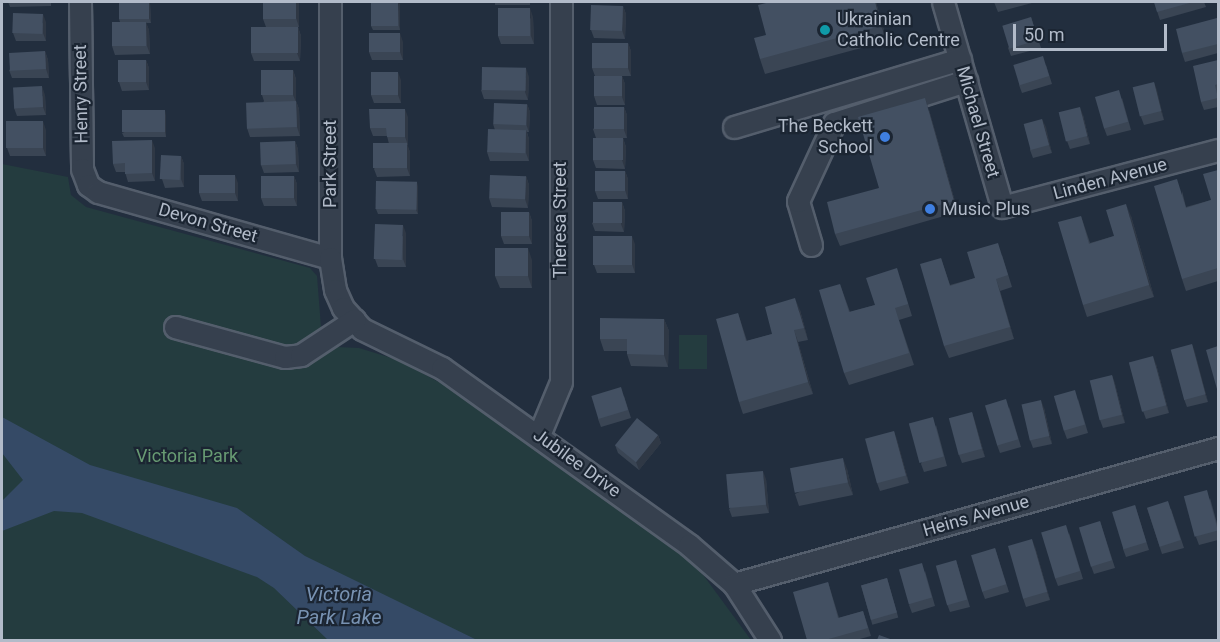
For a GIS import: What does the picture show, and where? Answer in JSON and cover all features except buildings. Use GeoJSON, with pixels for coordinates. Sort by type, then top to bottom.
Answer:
{"type":"FeatureCollection","features":[{"type":"Feature","properties":{"kind":"street","name":"Henry Street"},"geometry":{"type":"LineString","coordinates":[[80,2],[82,169],[88,185]]}},
{"type":"Feature","properties":{"kind":"street","name":"Park Street"},"geometry":{"type":"LineString","coordinates":[[330,2],[330,258],[335,290],[354,320]]}},
{"type":"Feature","properties":{"kind":"street","name":"Theresa Street"},"geometry":{"type":"LineString","coordinates":[[539,435],[561,382],[561,2]]}},
{"type":"Feature","properties":{"kind":"street","name":"Michael Street"},"geometry":{"type":"LineString","coordinates":[[943,2],[1002,207]]}},
{"type":"Feature","properties":{"kind":"street"},"geometry":{"type":"LineString","coordinates":[[734,126],[960,59]]}},
{"type":"Feature","properties":{"kind":"street"},"geometry":{"type":"LineString","coordinates":[[812,246],[798,201],[834,123],[966,81]]}},
{"type":"Feature","properties":{"kind":"street","name":"Linden Avenue"},"geometry":{"type":"LineString","coordinates":[[1002,207],[1218,150]]}},
{"type":"Feature","properties":{"kind":"street","name":"Devon Street"},"geometry":{"type":"LineString","coordinates":[[88,185],[98,192],[330,258]]}},
{"type":"Feature","properties":{"kind":"street","name":"Jubilee Drive"},"geometry":{"type":"LineString","coordinates":[[354,320],[373,337],[442,368],[539,435],[689,545],[734,584],[770,640]]}},
{"type":"Feature","properties":{"kind":"street"},"geometry":{"type":"LineString","coordinates":[[175,327],[285,357],[301,355],[354,320]]}},
{"type":"Feature","properties":{"kind":"street","name":"Heins Avenue"},"geometry":{"type":"LineString","coordinates":[[734,584],[1218,448]]}},
{"type":"Feature","properties":{"kind":"green space","name":"Victoria Park"},"geometry":{"type":"Polygon","coordinates":[[[2,164],[68,177],[71,195],[86,207],[310,268],[317,276],[321,327],[336,347],[359,348],[398,360],[459,393],[530,442],[665,538],[704,576],[751,640],[2,640],[2,164]]]}},
{"type":"Feature","properties":{"kind":"green space"},"geometry":{"type":"Polygon","coordinates":[[[679,335],[707,335],[707,369],[679,369],[679,335]]]}},
{"type":"Feature","properties":{"kind":"water","name":"Victoria Park Lake"},"geometry":{"type":"Polygon","coordinates":[[[2,417],[90,465],[237,508],[305,556],[477,640],[328,640],[274,588],[257,577],[82,513],[54,511],[2,531],[2,501],[23,480],[2,453],[2,417]]]}},
{"type":"Feature","properties":{"kind":"place","name":"Ukrainian Catholic Centre"},"geometry":{"type":"Point","coordinates":[825,30]}},
{"type":"Feature","properties":{"kind":"place","name":"The Beckett School"},"geometry":{"type":"Point","coordinates":[885,137]}},
{"type":"Feature","properties":{"kind":"place","name":"Music Plus"},"geometry":{"type":"Point","coordinates":[930,209]}}]}
